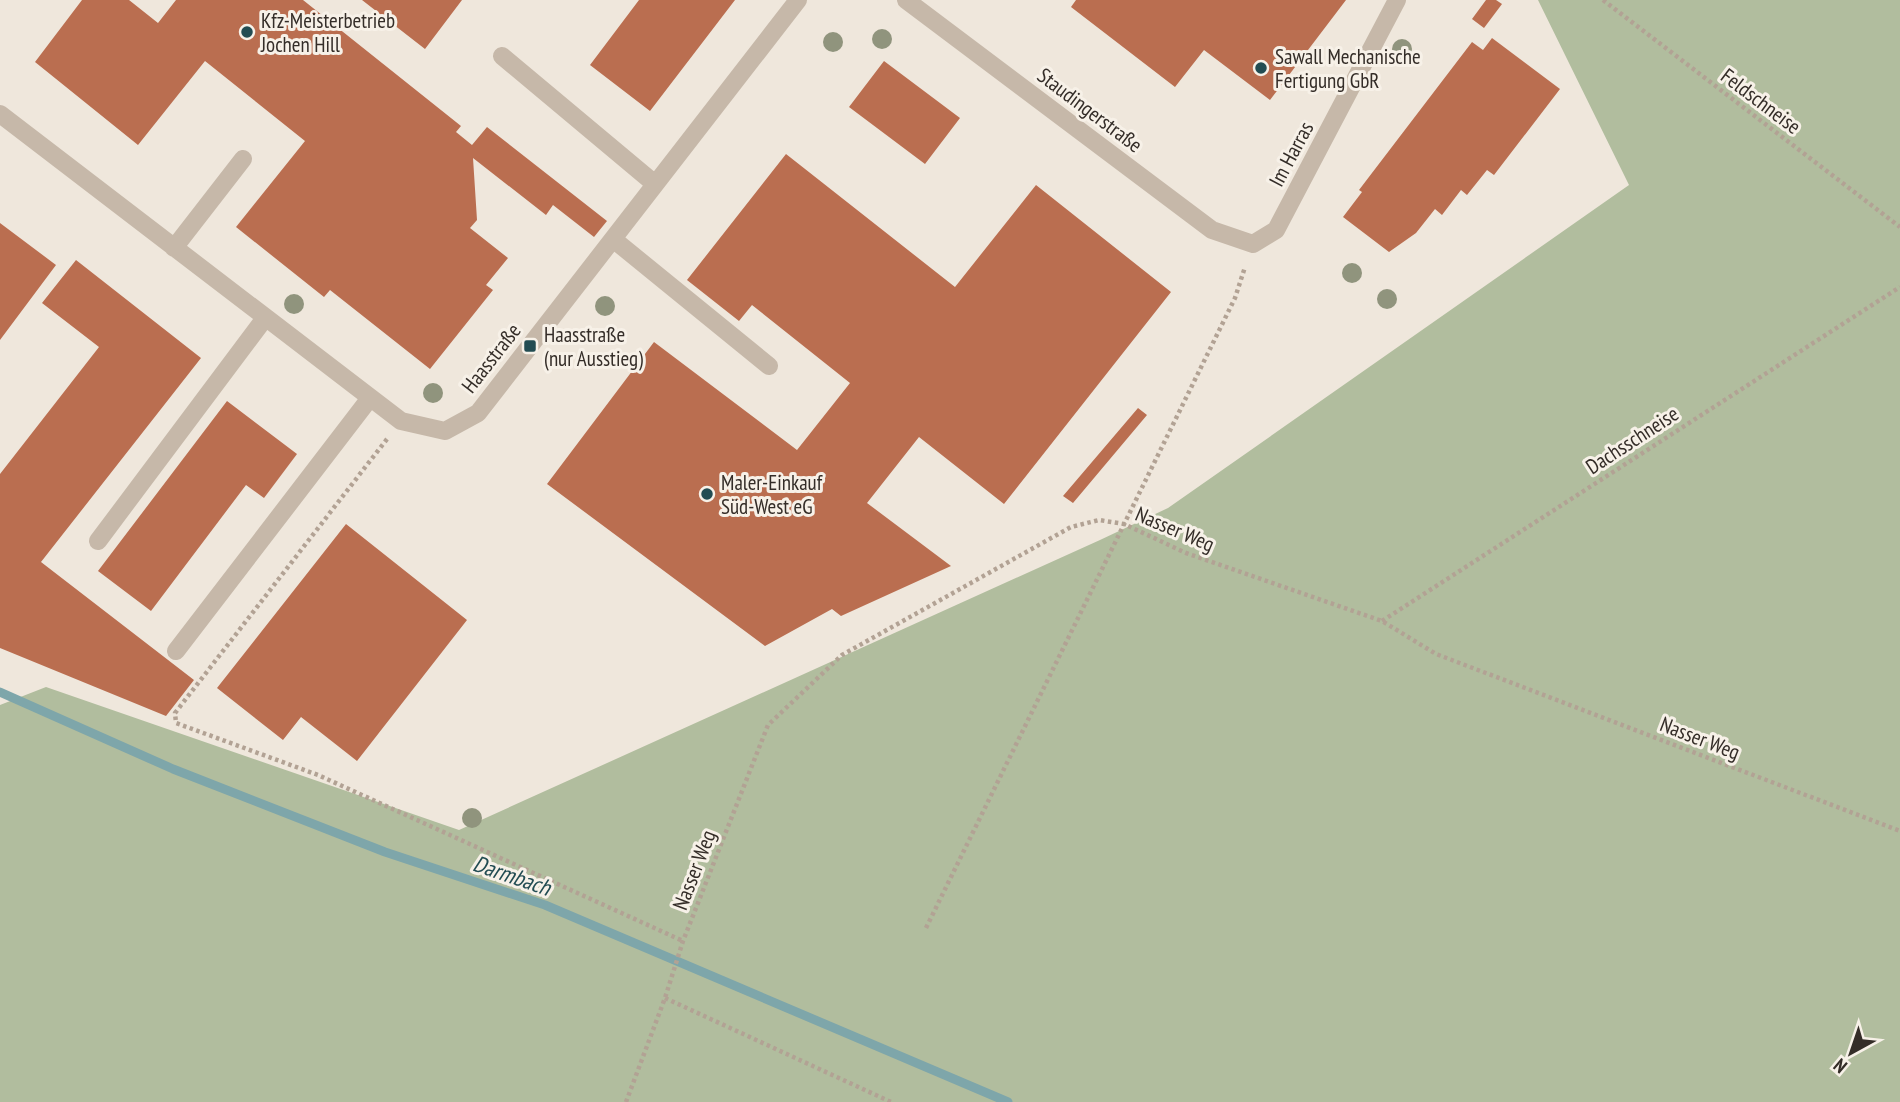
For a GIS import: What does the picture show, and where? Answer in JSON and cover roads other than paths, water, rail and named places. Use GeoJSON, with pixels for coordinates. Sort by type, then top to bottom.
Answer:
{"type":"FeatureCollection","features":[{"type":"Feature","properties":{"kind":"street","name":"Haasstraße"},"geometry":{"type":"LineString","coordinates":[[0,114],[401,421],[445,431],[478,413],[798,0]]}},
{"type":"Feature","properties":{"kind":"street","name":"Im Harras"},"geometry":{"type":"LineString","coordinates":[[1253,244],[1276,230],[1396,0]]}},
{"type":"Feature","properties":{"kind":"street","name":"Staudingerstraße"},"geometry":{"type":"LineString","coordinates":[[912,2],[1212,230],[1253,244]]}},
{"type":"Feature","properties":{"kind":"street"},"geometry":{"type":"LineString","coordinates":[[502,57],[655,184]]}},
{"type":"Feature","properties":{"kind":"street"},"geometry":{"type":"LineString","coordinates":[[174,248],[243,159]]}},
{"type":"Feature","properties":{"kind":"street"},"geometry":{"type":"LineString","coordinates":[[613,239],[769,366]]}},
{"type":"Feature","properties":{"kind":"street"},"geometry":{"type":"LineString","coordinates":[[98,541],[265,318]]}},
{"type":"Feature","properties":{"kind":"street"},"geometry":{"type":"LineString","coordinates":[[176,651],[370,398]]}},
{"type":"Feature","properties":{"kind":"waterway","name":"Darmbach"},"geometry":{"type":"LineString","coordinates":[[0,692],[173,769],[385,852],[545,905],[1008,1102]]}},
{"type":"Feature","properties":{"kind":"place","name":"Kfz-Meisterbetrieb Jochen Hill"},"geometry":{"type":"Point","coordinates":[247,32]}},
{"type":"Feature","properties":{"kind":"place","name":"Sawall Mechanische Fertigung GbR"},"geometry":{"type":"Point","coordinates":[1261,68]}},
{"type":"Feature","properties":{"kind":"place","name":"Haasstraße (nur Ausstieg)"},"geometry":{"type":"Point","coordinates":[530,346]}},
{"type":"Feature","properties":{"kind":"place","name":"Maler-Einkauf Süd-West eG"},"geometry":{"type":"Point","coordinates":[707,494]}}]}
